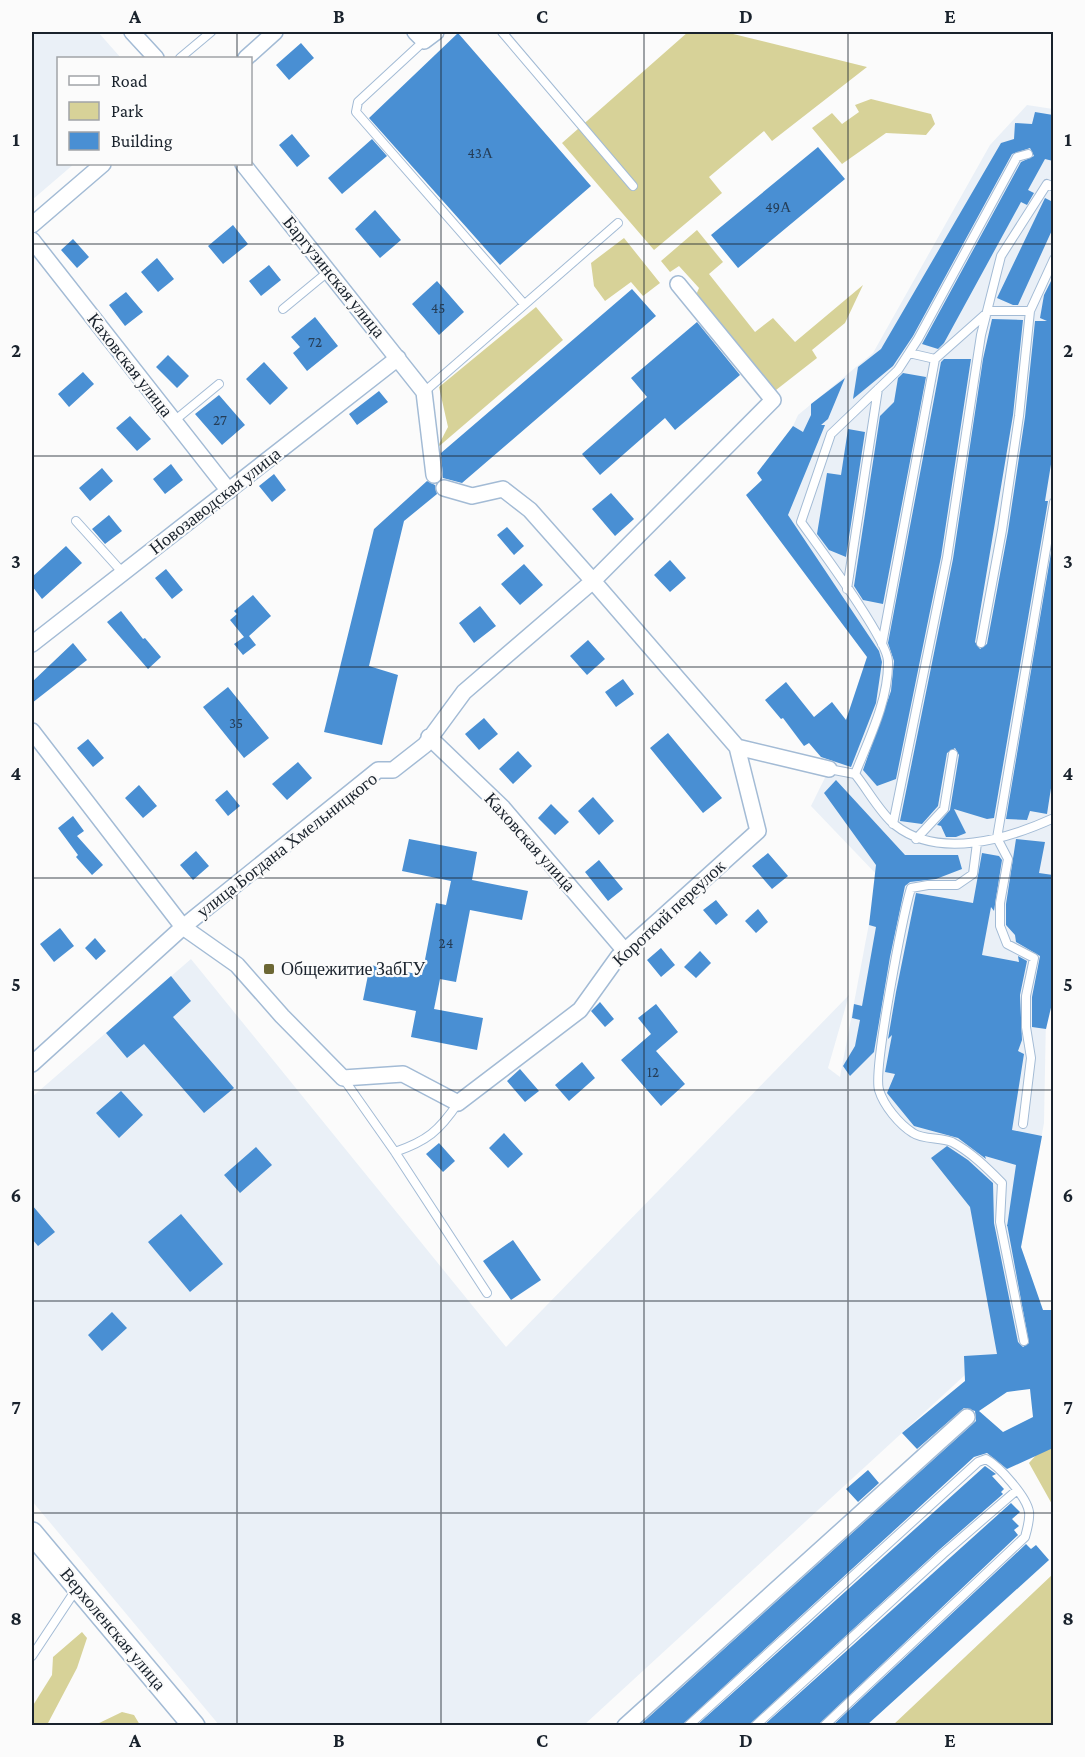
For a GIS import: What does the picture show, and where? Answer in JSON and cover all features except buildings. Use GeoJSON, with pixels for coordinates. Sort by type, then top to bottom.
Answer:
{"type":"FeatureCollection","features":[{"type":"Feature","properties":{"kind":"main road","name":"Верхоленская улица"},"geometry":{"type":"LineString","coordinates":[[32,1533],[194,1725]]}},
{"type":"Feature","properties":{"kind":"street"},"geometry":{"type":"LineString","coordinates":[[132,32],[155,57]]}},
{"type":"Feature","properties":{"kind":"street"},"geometry":{"type":"LineString","coordinates":[[247,57],[275,32]]}},
{"type":"Feature","properties":{"kind":"street"},"geometry":{"type":"LineString","coordinates":[[32,225],[102,165]]}},
{"type":"Feature","properties":{"kind":"street","name":"Баргузинская улица"},"geometry":{"type":"LineString","coordinates":[[244,165],[424,392]]}},
{"type":"Feature","properties":{"kind":"street","name":"Каховская улица"},"geometry":{"type":"LineString","coordinates":[[32,240],[229,491]]}},
{"type":"Feature","properties":{"kind":"street","name":"улица Богдана Хмельницкого"},"geometry":{"type":"LineString","coordinates":[[32,1064],[183,927],[378,770],[393,770],[425,745],[464,692],[593,581],[773,400],[678,284]]}},
{"type":"Feature","properties":{"kind":"street","name":"Новозаводская улица"},"geometry":{"type":"LineString","coordinates":[[32,645],[398,358]]}},
{"type":"Feature","properties":{"kind":"street"},"geometry":{"type":"LineString","coordinates":[[424,392],[434,474]]}},
{"type":"Feature","properties":{"kind":"street"},"geometry":{"type":"LineString","coordinates":[[444,488],[472,496],[503,489],[530,510],[736,747],[829,769]]}},
{"type":"Feature","properties":{"kind":"street"},"geometry":{"type":"LineString","coordinates":[[32,731],[183,927],[237,964],[282,1016],[343,1078],[403,1074],[458,1103]]}},
{"type":"Feature","properties":{"kind":"street","name":"Каховская улица"},"geometry":{"type":"LineString","coordinates":[[429,737],[503,808],[625,951]]}},
{"type":"Feature","properties":{"kind":"street","name":"Короткий переулок"},"geometry":{"type":"LineString","coordinates":[[458,1103],[580,1010],[625,951],[758,831],[736,747]]}},
{"type":"Feature","properties":{"kind":"street"},"geometry":{"type":"LineString","coordinates":[[625,1725],[967,1417]]}},
{"type":"Feature","properties":{"kind":"lane"},"geometry":{"type":"LineString","coordinates":[[181,57],[211,32]]}},
{"type":"Feature","properties":{"kind":"lane"},"geometry":{"type":"LineString","coordinates":[[502,32],[633,186]]}},
{"type":"Feature","properties":{"kind":"lane"},"geometry":{"type":"LineString","coordinates":[[425,35],[358,102],[356,112],[524,304]]}},
{"type":"Feature","properties":{"kind":"lane"},"geometry":{"type":"LineString","coordinates":[[855,774],[887,682],[888,658],[882,644],[847,589],[801,522],[831,434],[898,370],[1017,157],[1028,154]]}},
{"type":"Feature","properties":{"kind":"lane"},"geometry":{"type":"LineString","coordinates":[[893,824],[947,558],[981,335],[989,311],[1001,256],[1047,184],[1053,187]]}},
{"type":"Feature","properties":{"kind":"lane"},"geometry":{"type":"LineString","coordinates":[[424,392],[618,223]]}},
{"type":"Feature","properties":{"kind":"lane"},"geometry":{"type":"LineString","coordinates":[[981,643],[1008,496],[1030,312],[1053,259]]}},
{"type":"Feature","properties":{"kind":"lane"},"geometry":{"type":"LineString","coordinates":[[283,309],[329,271]]}},
{"type":"Feature","properties":{"kind":"lane"},"geometry":{"type":"LineString","coordinates":[[882,644],[935,359],[989,311],[1030,312]]}},
{"type":"Feature","properties":{"kind":"lane"},"geometry":{"type":"LineString","coordinates":[[909,353],[935,359]]}},
{"type":"Feature","properties":{"kind":"lane"},"geometry":{"type":"LineString","coordinates":[[174,421],[219,384]]}},
{"type":"Feature","properties":{"kind":"lane"},"geometry":{"type":"LineString","coordinates":[[847,589],[878,389]]}},
{"type":"Feature","properties":{"kind":"lane"},"geometry":{"type":"LineString","coordinates":[[1023,1124],[1031,1058],[1026,1027],[1026,996],[1034,958],[1007,944],[1000,926],[1000,903],[1008,859],[997,838],[1053,502]]}},
{"type":"Feature","properties":{"kind":"lane"},"geometry":{"type":"LineString","coordinates":[[76,520],[123,573]]}},
{"type":"Feature","properties":{"kind":"lane"},"geometry":{"type":"LineString","coordinates":[[916,840],[944,809],[953,754]]}},
{"type":"Feature","properties":{"kind":"lane"},"geometry":{"type":"LineString","coordinates":[[829,769],[855,774],[893,824],[916,840],[977,843],[1022,832],[1053,818]]}},
{"type":"Feature","properties":{"kind":"lane"},"geometry":{"type":"LineString","coordinates":[[977,843],[974,874],[957,885],[928,885],[911,888],[904,911],[883,1042],[879,1089],[887,1107],[914,1134],[951,1142],[983,1164],[1002,1183],[1000,1222],[1024,1341]]}},
{"type":"Feature","properties":{"kind":"lane"},"geometry":{"type":"LineString","coordinates":[[343,1078],[395,1152],[487,1293]]}},
{"type":"Feature","properties":{"kind":"lane"},"geometry":{"type":"LineString","coordinates":[[395,1152],[411,1146],[442,1127],[458,1103]]}},
{"type":"Feature","properties":{"kind":"lane"},"geometry":{"type":"LineString","coordinates":[[688,1725],[978,1462],[986,1459],[995,1463],[1017,1490],[1029,1511],[1023,1540],[824,1725]]}},
{"type":"Feature","properties":{"kind":"lane"},"geometry":{"type":"LineString","coordinates":[[755,1725],[1017,1490]]}},
{"type":"Feature","properties":{"kind":"lane"},"geometry":{"type":"LineString","coordinates":[[32,1656],[78,1587]]}},
{"type":"Feature","properties":{"kind":"shaded area"},"geometry":{"type":"Polygon","coordinates":[[[32,32],[98,32],[120,57],[57,57],[57,165],[73,165],[32,200],[32,32]]]}},
{"type":"Feature","properties":{"kind":"shaded area"},"geometry":{"type":"Polygon","coordinates":[[[1027,105],[1053,109],[1054,990],[1046,1016],[1044,1123],[1021,1247],[1053,1341],[1053,1369],[965,1375],[584,1725],[219,1725],[32,1501],[32,1097],[191,959],[506,1347],[849,995],[828,1068],[840,1077],[878,876],[811,806],[879,668],[759,501],[798,415],[873,353],[990,145],[1027,105]]]}},
{"type":"Feature","properties":{"kind":"green space"},"geometry":{"type":"Polygon","coordinates":[[[688,32],[725,32],[867,67],[772,141],[764,131],[709,177],[722,193],[654,250],[562,143],[688,32]]]}},
{"type":"Feature","properties":{"kind":"green space"},"geometry":{"type":"Polygon","coordinates":[[[871,99],[931,114],[935,124],[926,135],[886,133],[842,164],[812,128],[832,113],[842,124],[859,112],[855,105],[871,99]]]}},
{"type":"Feature","properties":{"kind":"green space"},"geometry":{"type":"Polygon","coordinates":[[[697,230],[723,262],[709,274],[755,332],[773,318],[795,342],[863,285],[845,323],[812,350],[817,358],[776,390],[696,295],[699,288],[679,266],[670,272],[661,261],[697,230]]]}},
{"type":"Feature","properties":{"kind":"green space"},"geometry":{"type":"Polygon","coordinates":[[[624,238],[660,283],[643,296],[631,282],[605,301],[594,286],[591,263],[624,238]]]}},
{"type":"Feature","properties":{"kind":"green space"},"geometry":{"type":"Polygon","coordinates":[[[536,307],[563,340],[437,448],[448,427],[439,387],[536,307]]]}},
{"type":"Feature","properties":{"kind":"green space"},"geometry":{"type":"Polygon","coordinates":[[[1053,1436],[1053,1506],[1029,1463],[1053,1436]]]}},
{"type":"Feature","properties":{"kind":"green space"},"geometry":{"type":"Polygon","coordinates":[[[1053,1574],[1053,1725],[893,1725],[1053,1574]]]}},
{"type":"Feature","properties":{"kind":"green space"},"geometry":{"type":"Polygon","coordinates":[[[82,1632],[87,1638],[77,1668],[47,1725],[32,1725],[32,1707],[52,1675],[53,1657],[82,1632]]]}},
{"type":"Feature","properties":{"kind":"green space"},"geometry":{"type":"Polygon","coordinates":[[[122,1712],[134,1715],[140,1725],[95,1725],[122,1712]]]}},
{"type":"Feature","properties":{"kind":"place","name":"Общежитие ЗабГУ"},"geometry":{"type":"Point","coordinates":[269,969]}}]}
